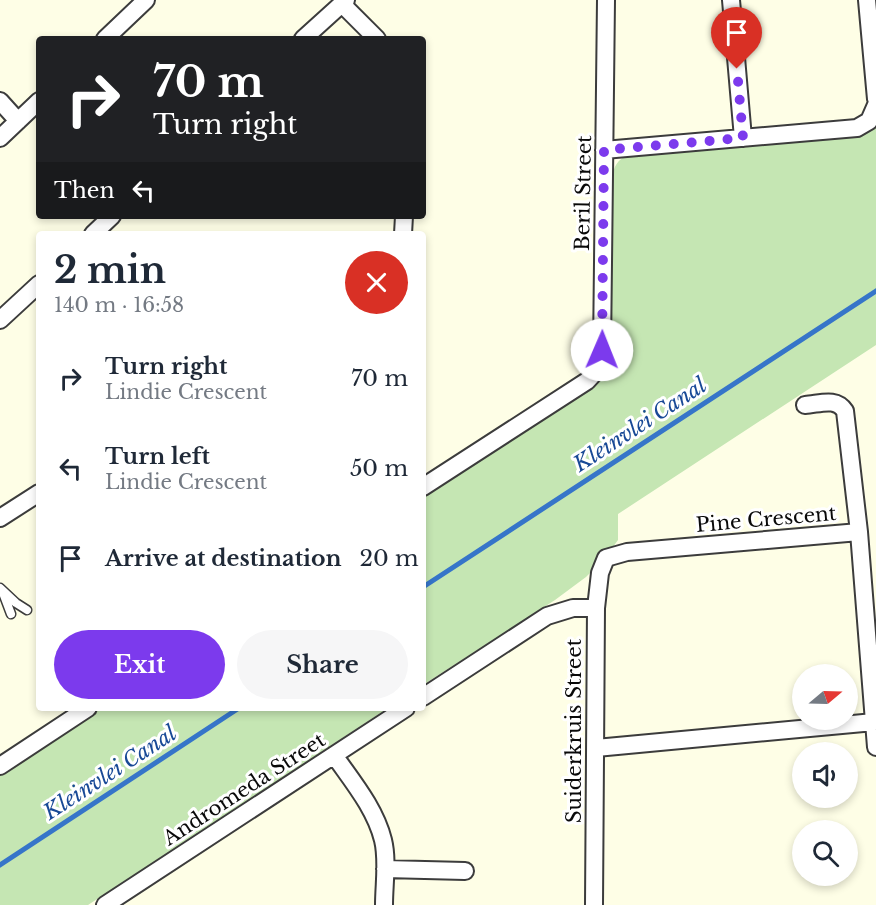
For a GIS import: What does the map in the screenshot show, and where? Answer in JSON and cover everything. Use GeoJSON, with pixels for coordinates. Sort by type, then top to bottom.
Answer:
{"type":"FeatureCollection","features":[{"type":"Feature","properties":{"kind":"street"},"geometry":{"type":"LineString","coordinates":[[108,36],[146,0]]}},
{"type":"Feature","properties":{"kind":"street","name":"Beril Street"},"geometry":{"type":"LineString","coordinates":[[426,485],[587,381],[599,368],[601,359],[606,0]]}},
{"type":"Feature","properties":{"kind":"street"},"geometry":{"type":"LineString","coordinates":[[731,0],[743,138]]}},
{"type":"Feature","properties":{"kind":"street"},"geometry":{"type":"LineString","coordinates":[[867,0],[876,99]]}},
{"type":"Feature","properties":{"kind":"street"},"geometry":{"type":"LineString","coordinates":[[306,36],[344,2],[374,36]]}},
{"type":"Feature","properties":{"kind":"street"},"geometry":{"type":"LineString","coordinates":[[0,101],[18,121]]}},
{"type":"Feature","properties":{"kind":"street"},"geometry":{"type":"LineString","coordinates":[[0,138],[36,104]]}},
{"type":"Feature","properties":{"kind":"street"},"geometry":{"type":"LineString","coordinates":[[604,150],[857,128],[869,121],[876,105]]}},
{"type":"Feature","properties":{"kind":"street"},"geometry":{"type":"LineString","coordinates":[[96,231],[109,219]]}},
{"type":"Feature","properties":{"kind":"street"},"geometry":{"type":"LineString","coordinates":[[0,320],[36,287]]}},
{"type":"Feature","properties":{"kind":"street"},"geometry":{"type":"LineString","coordinates":[[805,405],[834,402],[841,404],[845,411],[858,532]]}},
{"type":"Feature","properties":{"kind":"street"},"geometry":{"type":"LineString","coordinates":[[0,518],[36,495]]}},
{"type":"Feature","properties":{"kind":"street","name":"Pine Crescent"},"geometry":{"type":"LineString","coordinates":[[606,558],[627,552],[858,532],[876,747]]}},
{"type":"Feature","properties":{"kind":"street","name":"Suiderkruis Street"},"geometry":{"type":"LineString","coordinates":[[594,905],[596,608],[600,573],[606,558]]}},
{"type":"Feature","properties":{"kind":"street"},"geometry":{"type":"LineString","coordinates":[[426,695],[547,616],[573,608],[596,608]]}},
{"type":"Feature","properties":{"kind":"street"},"geometry":{"type":"LineString","coordinates":[[0,766],[83,711]]}},
{"type":"Feature","properties":{"kind":"street","name":"Andromeda Street"},"geometry":{"type":"LineString","coordinates":[[105,905],[401,711]]}},
{"type":"Feature","properties":{"kind":"street"},"geometry":{"type":"LineString","coordinates":[[596,748],[874,722]]}},
{"type":"Feature","properties":{"kind":"street"},"geometry":{"type":"LineString","coordinates":[[334,754],[375,818],[383,840],[384,905]]}},
{"type":"Feature","properties":{"kind":"street"},"geometry":{"type":"LineString","coordinates":[[385,869],[465,872]]}},
{"type":"Feature","properties":{"kind":"lane"},"geometry":{"type":"LineString","coordinates":[[1,589],[27,610]]}},
{"type":"Feature","properties":{"kind":"lane"},"geometry":{"type":"LineString","coordinates":[[1,589],[11,614]]}},
{"type":"Feature","properties":{"kind":"green space"},"geometry":{"type":"Polygon","coordinates":[[[876,122],[876,345],[618,514],[618,540],[605,558],[586,577],[555,600],[426,683],[426,494],[594,384],[608,366],[612,178],[619,161],[628,155],[876,122]]]}},
{"type":"Feature","properties":{"kind":"green space"},"geometry":{"type":"Polygon","coordinates":[[[95,711],[383,711],[88,905],[0,905],[0,774],[95,711]]]}},
{"type":"Feature","properties":{"kind":"waterway","name":"Kleinvlei Canal"},"geometry":{"type":"LineString","coordinates":[[426,585],[876,291]]}},
{"type":"Feature","properties":{"kind":"waterway","name":"Kleinvlei Canal"},"geometry":{"type":"LineString","coordinates":[[0,865],[234,711]]}},
{"type":"Feature","properties":{"kind":"route"},"geometry":{"type":"LineString","coordinates":[[602,350],[604,150],[743,138],[737,69]]}}]}
